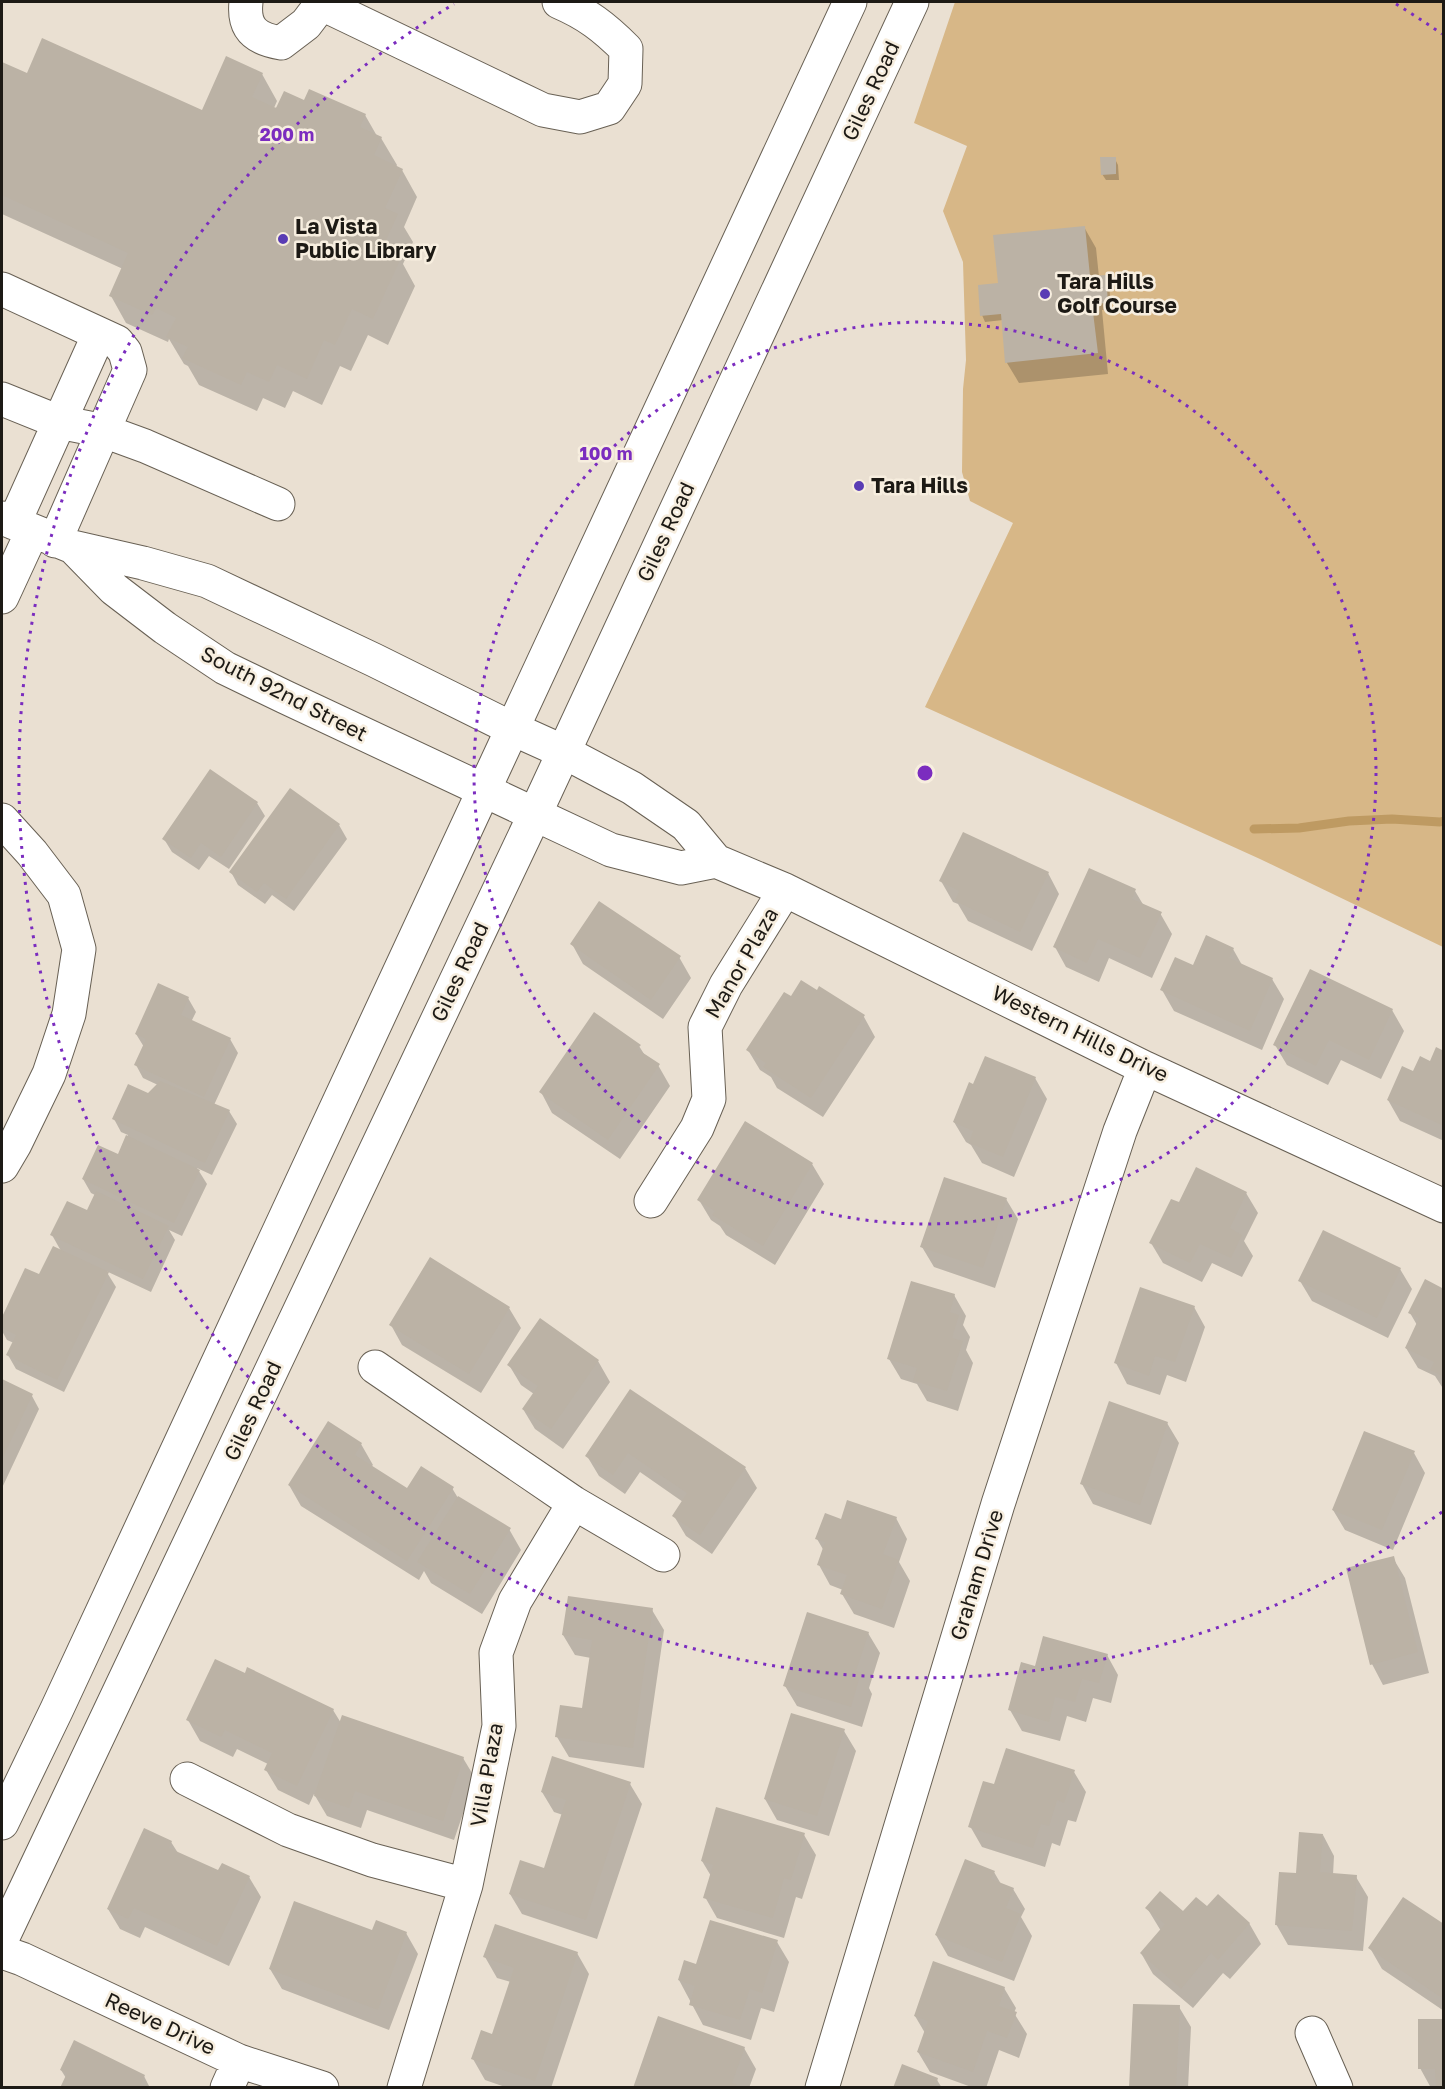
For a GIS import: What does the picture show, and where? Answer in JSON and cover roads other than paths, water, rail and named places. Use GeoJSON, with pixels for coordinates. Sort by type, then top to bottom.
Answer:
{"type":"FeatureCollection","features":[{"type":"Feature","properties":{"kind":"street"},"geometry":{"type":"LineString","coordinates":[[246,2],[245,12],[250,28],[264,40],[281,43],[306,24],[320,2],[543,110],[580,117],[609,108],[625,84],[626,49],[604,27],[581,12],[559,2]]}},
{"type":"Feature","properties":{"kind":"street"},"geometry":{"type":"LineString","coordinates":[[2,1823],[485,791],[850,2]]}},
{"type":"Feature","properties":{"kind":"street","name":"Giles Road"},"geometry":{"type":"LineString","coordinates":[[2,1939],[535,814],[912,2]]}},
{"type":"Feature","properties":{"kind":"street"},"geometry":{"type":"LineString","coordinates":[[2,289],[117,342],[125,352],[130,370],[104,431],[35,532],[2,597]]}},
{"type":"Feature","properties":{"kind":"street"},"geometry":{"type":"LineString","coordinates":[[35,532],[59,422],[99,334]]}},
{"type":"Feature","properties":{"kind":"street"},"geometry":{"type":"LineString","coordinates":[[2,399],[59,422],[104,431],[145,446],[278,504]]}},
{"type":"Feature","properties":{"kind":"street"},"geometry":{"type":"LineString","coordinates":[[35,532],[207,581],[513,729]]}},
{"type":"Feature","properties":{"kind":"street","name":"South 92nd Street"},"geometry":{"type":"LineString","coordinates":[[35,532],[165,628],[225,668],[485,791]]}},
{"type":"Feature","properties":{"kind":"street","name":"Western Hills Drive"},"geometry":{"type":"LineString","coordinates":[[513,729],[564,752],[632,788],[686,825],[716,861],[785,890],[1145,1068],[1443,1206]]}},
{"type":"Feature","properties":{"kind":"street"},"geometry":{"type":"LineString","coordinates":[[485,791],[611,850],[681,868],[716,861]]}},
{"type":"Feature","properties":{"kind":"street"},"geometry":{"type":"LineString","coordinates":[[2,820],[32,853],[64,895],[79,949],[69,1014],[49,1074],[6,1149]]}},
{"type":"Feature","properties":{"kind":"street","name":"Manor Plaza"},"geometry":{"type":"LineString","coordinates":[[651,1201],[697,1128],[709,1099],[705,1027],[726,985],[785,890]]}},
{"type":"Feature","properties":{"kind":"street","name":"Graham Drive"},"geometry":{"type":"LineString","coordinates":[[822,2088],[998,1504],[1120,1131],[1145,1068]]}},
{"type":"Feature","properties":{"kind":"street"},"geometry":{"type":"LineString","coordinates":[[375,1367],[574,1503],[663,1555]]}},
{"type":"Feature","properties":{"kind":"street","name":"Villa Plaza"},"geometry":{"type":"LineString","coordinates":[[404,2088],[466,1885],[498,1726],[496,1653],[515,1601],[574,1503]]}},
{"type":"Feature","properties":{"kind":"street"},"geometry":{"type":"LineString","coordinates":[[187,1779],[288,1830],[372,1860],[466,1885]]}},
{"type":"Feature","properties":{"kind":"street","name":"Reeve Drive"},"geometry":{"type":"LineString","coordinates":[[2,1953],[22,1959],[233,2074],[322,2088]]}},
{"type":"Feature","properties":{"kind":"street"},"geometry":{"type":"LineString","coordinates":[[1312,2033],[1336,2088]]}},
{"type":"Feature","properties":{"kind":"waterway"},"geometry":{"type":"LineString","coordinates":[[1254,829],[1299,828],[1349,821],[1392,819],[1444,821]]}},
{"type":"Feature","properties":{"kind":"place","name":"La Vista Public Library"},"geometry":{"type":"Point","coordinates":[283,239]}},
{"type":"Feature","properties":{"kind":"place","name":"Tara Hills Golf Course"},"geometry":{"type":"Point","coordinates":[1045,294]}},
{"type":"Feature","properties":{"kind":"place","name":"Tara Hills"},"geometry":{"type":"Point","coordinates":[859,486]}}]}
